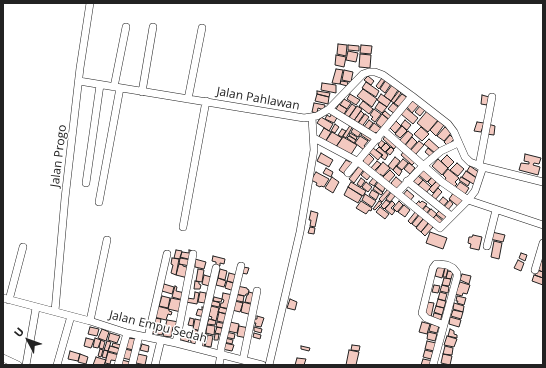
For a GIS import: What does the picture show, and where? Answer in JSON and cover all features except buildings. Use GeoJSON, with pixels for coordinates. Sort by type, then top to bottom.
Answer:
{"type":"FeatureCollection","features":[{"type":"Feature","properties":{"kind":"street","name":"Jalan Progo"},"geometry":{"type":"LineString","coordinates":[[55,311],[65,198],[90,3]]}},
{"type":"Feature","properties":{"kind":"street"},"geometry":{"type":"LineString","coordinates":[[99,202],[126,27]]}},
{"type":"Feature","properties":{"kind":"street"},"geometry":{"type":"LineString","coordinates":[[142,92],[153,27]]}},
{"type":"Feature","properties":{"kind":"street"},"geometry":{"type":"LineString","coordinates":[[188,99],[202,28]]}},
{"type":"Feature","properties":{"kind":"street","name":"Jalan Pahlawan"},"geometry":{"type":"LineString","coordinates":[[79,81],[304,118],[312,118],[329,109],[363,74],[376,72],[383,75],[448,124],[454,132],[467,159],[481,166],[543,182]]}},
{"type":"Feature","properties":{"kind":"street"},"geometry":{"type":"LineString","coordinates":[[86,183],[100,85]]}},
{"type":"Feature","properties":{"kind":"street"},"geometry":{"type":"LineString","coordinates":[[348,173],[378,139],[412,96]]}},
{"type":"Feature","properties":{"kind":"street"},"geometry":{"type":"LineString","coordinates":[[314,138],[357,161],[439,228],[468,200],[475,190],[481,166],[492,97]]}},
{"type":"Feature","properties":{"kind":"street"},"geometry":{"type":"LineString","coordinates":[[183,227],[206,101]]}},
{"type":"Feature","properties":{"kind":"street"},"geometry":{"type":"LineString","coordinates":[[329,109],[378,139]]}},
{"type":"Feature","properties":{"kind":"street"},"geometry":{"type":"LineString","coordinates":[[269,365],[300,232],[314,150],[312,118]]}},
{"type":"Feature","properties":{"kind":"street"},"geometry":{"type":"LineString","coordinates":[[384,131],[442,182],[468,200],[543,225]]}},
{"type":"Feature","properties":{"kind":"street"},"geometry":{"type":"LineString","coordinates":[[397,193],[407,181],[441,151],[458,143]]}},
{"type":"Feature","properties":{"kind":"street"},"geometry":{"type":"LineString","coordinates":[[407,181],[451,216]]}},
{"type":"Feature","properties":{"kind":"street"},"geometry":{"type":"LineString","coordinates":[[487,246],[496,210]]}},
{"type":"Feature","properties":{"kind":"street"},"geometry":{"type":"LineString","coordinates":[[90,321],[107,240]]}},
{"type":"Feature","properties":{"kind":"street"},"geometry":{"type":"LineString","coordinates":[[535,270],[543,244]]}},
{"type":"Feature","properties":{"kind":"street"},"geometry":{"type":"LineString","coordinates":[[6,299],[23,247]]}},
{"type":"Feature","properties":{"kind":"street"},"geometry":{"type":"LineString","coordinates":[[148,337],[167,254]]}},
{"type":"Feature","properties":{"kind":"street"},"geometry":{"type":"LineString","coordinates":[[176,343],[193,254]]}},
{"type":"Feature","properties":{"kind":"street"},"geometry":{"type":"LineString","coordinates":[[433,365],[444,325],[457,277],[457,273],[453,268],[447,265],[436,264],[433,268],[422,313],[426,318],[444,325]]}},
{"type":"Feature","properties":{"kind":"street"},"geometry":{"type":"LineString","coordinates":[[219,365],[221,348],[241,266]]}},
{"type":"Feature","properties":{"kind":"street"},"geometry":{"type":"LineString","coordinates":[[198,348],[216,268]]}},
{"type":"Feature","properties":{"kind":"street"},"geometry":{"type":"LineString","coordinates":[[243,360],[258,291]]}},
{"type":"Feature","properties":{"kind":"street","name":"Jalan Empu Sedah"},"geometry":{"type":"LineString","coordinates":[[6,299],[36,308],[55,311],[127,333],[198,348],[262,365]]}},
{"type":"Feature","properties":{"kind":"street"},"geometry":{"type":"LineString","coordinates":[[26,365],[36,308]]}},
{"type":"Feature","properties":{"kind":"street"},"geometry":{"type":"LineString","coordinates":[[57,365],[71,316]]}},
{"type":"Feature","properties":{"kind":"street"},"geometry":{"type":"LineString","coordinates":[[118,365],[127,333]]}},
{"type":"Feature","properties":{"kind":"street"},"geometry":{"type":"LineString","coordinates":[[132,365],[139,336]]}},
{"type":"Feature","properties":{"kind":"street"},"geometry":{"type":"LineString","coordinates":[[155,365],[161,340]]}},
{"type":"Feature","properties":{"kind":"street"},"geometry":{"type":"LineString","coordinates":[[3,358],[18,365]]}}]}
